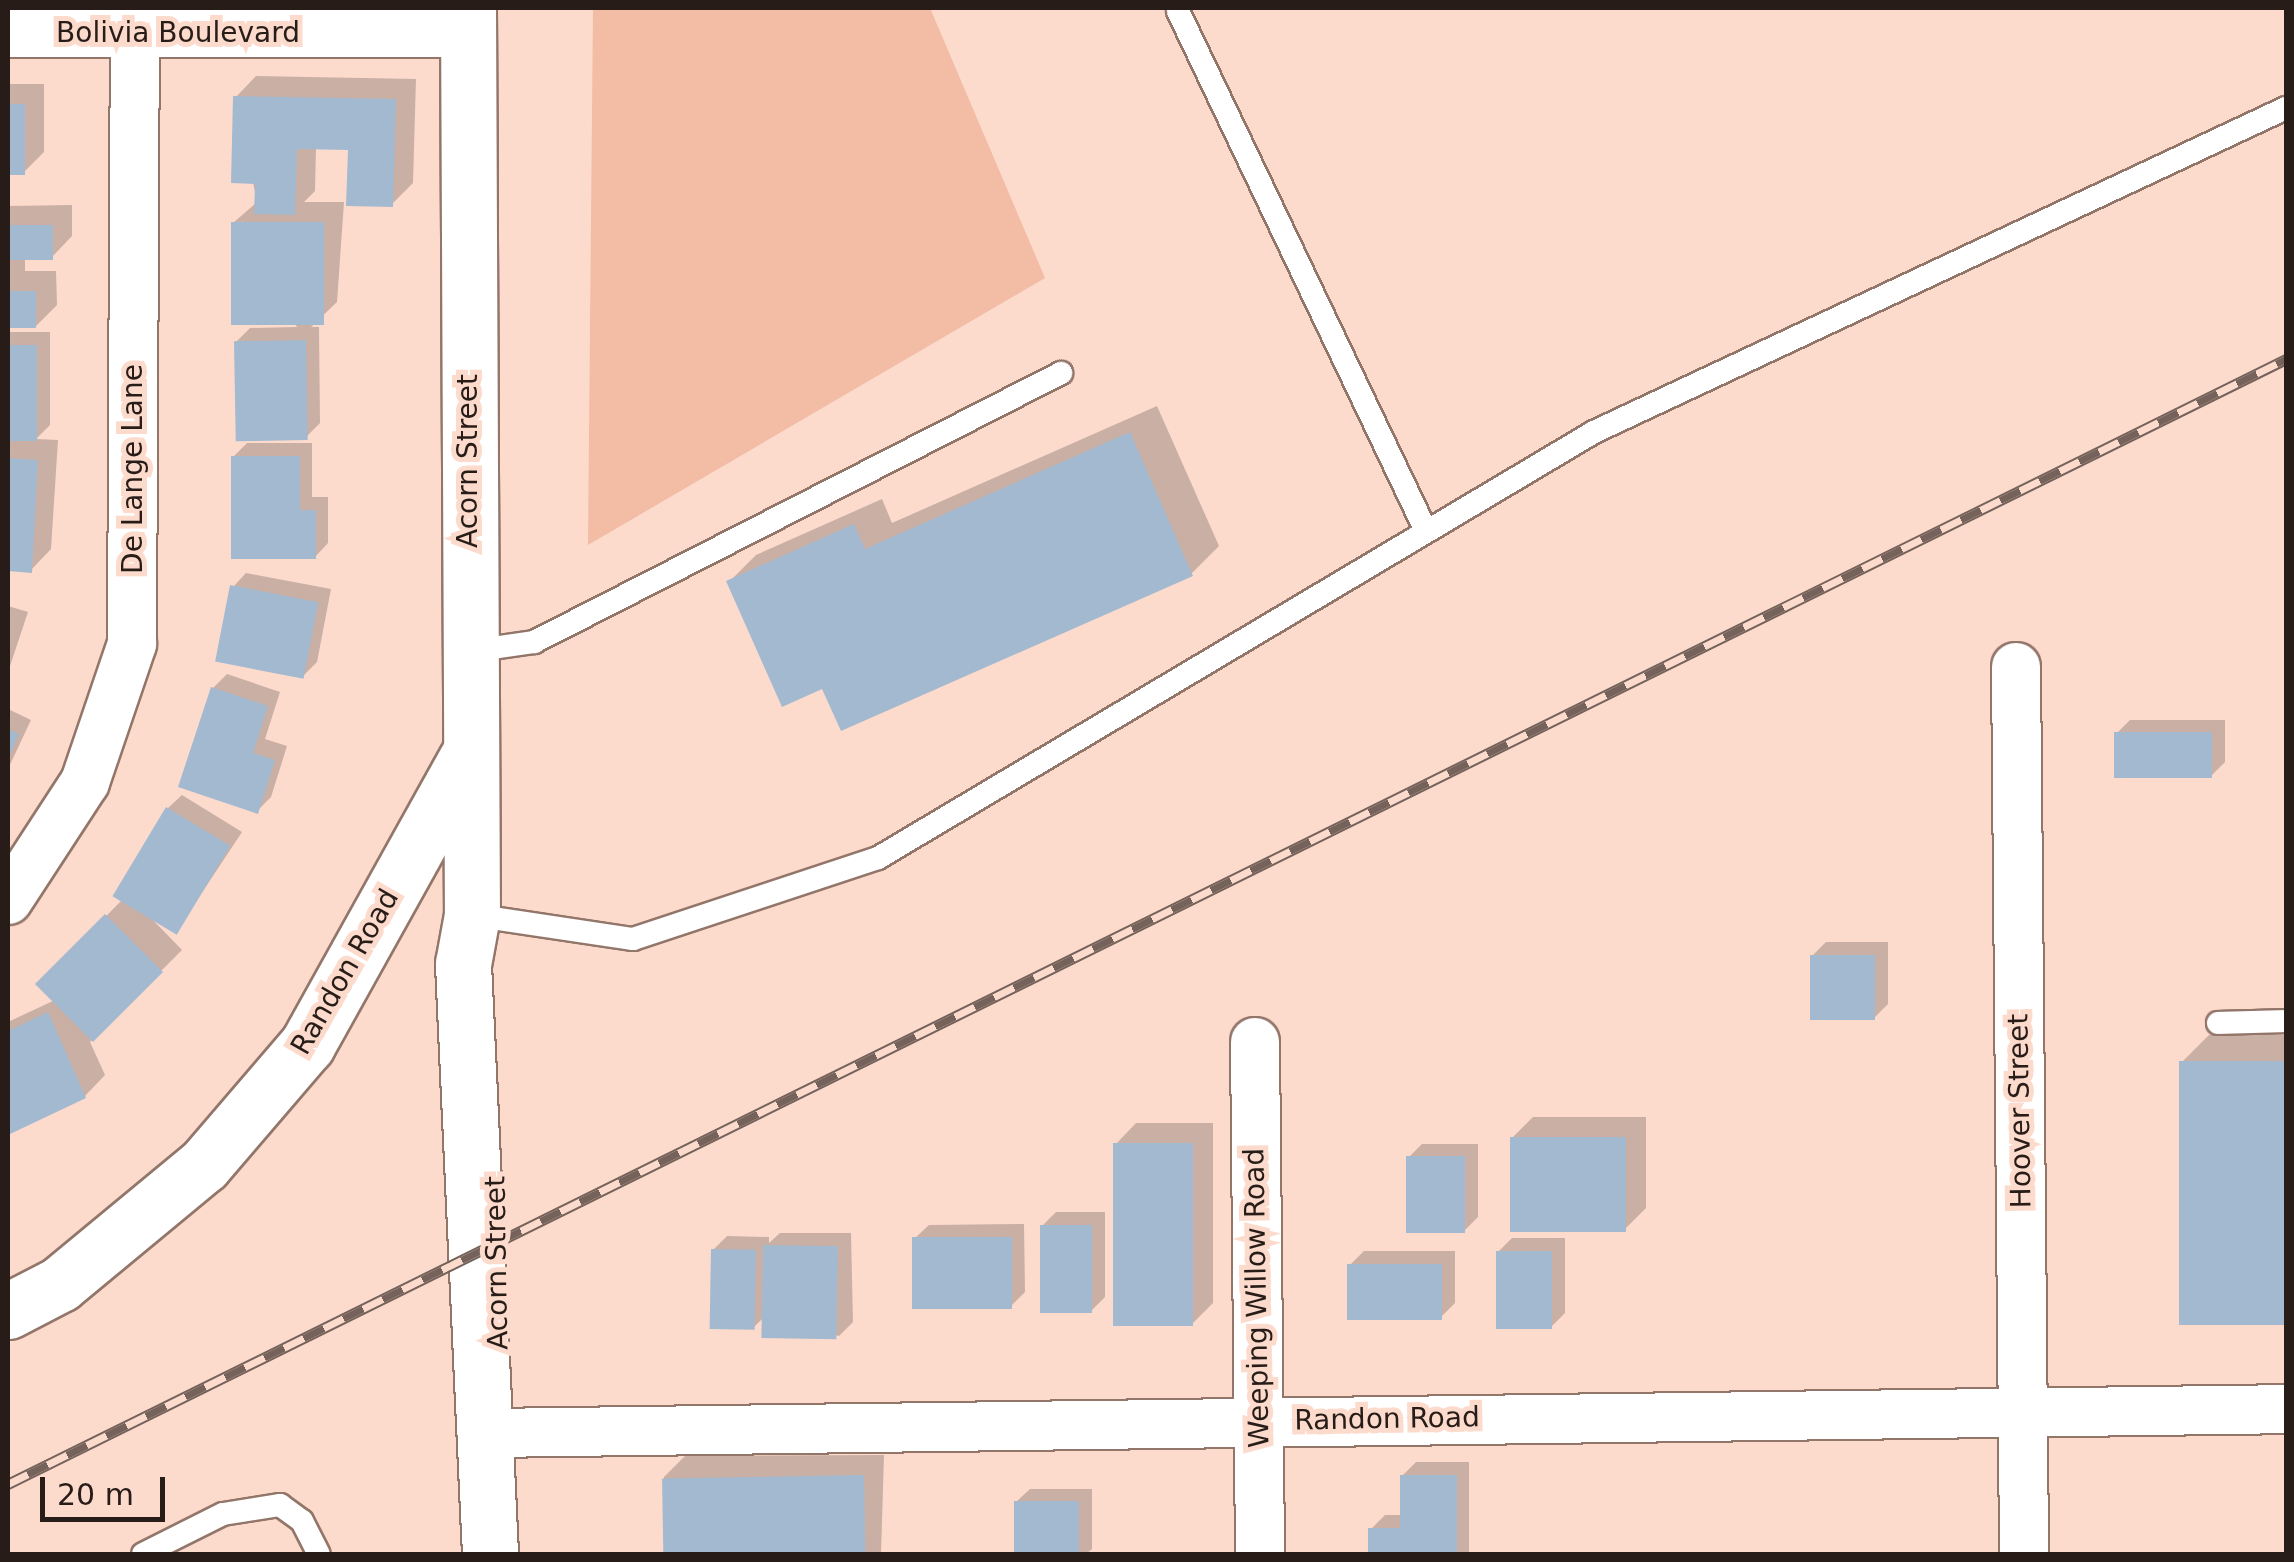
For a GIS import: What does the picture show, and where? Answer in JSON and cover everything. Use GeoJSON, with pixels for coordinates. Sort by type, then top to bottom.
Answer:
{"type":"FeatureCollection","features":[{"type":"Feature","properties":{"kind":"street","name":"Bolivia Boulevard"},"geometry":{"type":"LineString","coordinates":[[8,33],[136,20],[469,20]]}},
{"type":"Feature","properties":{"kind":"street","name":"De Lange Lane"},"geometry":{"type":"LineString","coordinates":[[8,900],[86,782],[132,644],[136,20]]}},
{"type":"Feature","properties":{"kind":"street","name":"Acorn Street"},"geometry":{"type":"LineString","coordinates":[[469,20],[467,758],[472,915],[463,964],[479,1403],[488,1432],[490,1554]]}},
{"type":"Feature","properties":{"kind":"street","name":"Hoover Street"},"geometry":{"type":"LineString","coordinates":[[2016,666],[2024,1554]]}},
{"type":"Feature","properties":{"kind":"street","name":"Randon Road"},"geometry":{"type":"LineString","coordinates":[[8,1311],[60,1284],[204,1166],[307,1045],[467,758]]}},
{"type":"Feature","properties":{"kind":"street","name":"Weeping Willow Road"},"geometry":{"type":"LineString","coordinates":[[1255,1042],[1260,1554]]}},
{"type":"Feature","properties":{"kind":"street","name":"Randon Road"},"geometry":{"type":"LineString","coordinates":[[488,1432],[2286,1409]]}},
{"type":"Feature","properties":{"kind":"lane"},"geometry":{"type":"LineString","coordinates":[[1178,11],[1426,531]]}},
{"type":"Feature","properties":{"kind":"lane"},"geometry":{"type":"LineString","coordinates":[[472,915],[633,938],[878,858],[1594,432],[2286,108]]}},
{"type":"Feature","properties":{"kind":"lane"},"geometry":{"type":"LineString","coordinates":[[468,651],[534,642],[1061,372]]}},
{"type":"Feature","properties":{"kind":"lane"},"geometry":{"type":"LineString","coordinates":[[2218,1023],[2286,1021]]}},
{"type":"Feature","properties":{"kind":"lane"},"geometry":{"type":"LineString","coordinates":[[142,1554],[223,1514],[280,1504],[302,1521],[319,1554]]}},
{"type":"Feature","properties":{"kind":"shaded area"},"geometry":{"type":"Polygon","coordinates":[[[593,8],[930,8],[1045,278],[588,545],[593,8]]]}},
{"type":"Feature","properties":{"kind":"building"},"geometry":{"type":"Polygon","coordinates":[[[233,96],[396,99],[393,207],[346,206],[348,150],[297,149],[295,215],[254,214],[255,184],[231,183],[233,96]]]}},
{"type":"Feature","properties":{"kind":"building"},"geometry":{"type":"Polygon","coordinates":[[[8,104],[25,104],[25,175],[8,175],[8,104]]]}},
{"type":"Feature","properties":{"kind":"building"},"geometry":{"type":"Polygon","coordinates":[[[231,222],[324,222],[324,325],[231,325],[231,222]]]}},
{"type":"Feature","properties":{"kind":"building"},"geometry":{"type":"Polygon","coordinates":[[[8,225],[53,225],[53,260],[8,260],[8,225]]]}},
{"type":"Feature","properties":{"kind":"building"},"geometry":{"type":"Polygon","coordinates":[[[8,291],[36,291],[36,328],[8,328],[8,291]]]}},
{"type":"Feature","properties":{"kind":"building"},"geometry":{"type":"Polygon","coordinates":[[[306,340],[308,440],[236,441],[234,341],[306,340]]]}},
{"type":"Feature","properties":{"kind":"building"},"geometry":{"type":"Polygon","coordinates":[[[8,345],[37,345],[37,441],[8,441],[8,345]]]}},
{"type":"Feature","properties":{"kind":"building"},"geometry":{"type":"Polygon","coordinates":[[[1130,432],[1193,576],[841,731],[822,689],[782,707],[726,581],[854,524],[865,549],[1130,432]]]}},
{"type":"Feature","properties":{"kind":"building"},"geometry":{"type":"Polygon","coordinates":[[[231,456],[300,456],[300,510],[316,510],[316,559],[231,559],[231,456]]]}},
{"type":"Feature","properties":{"kind":"building"},"geometry":{"type":"Polygon","coordinates":[[[8,458],[38,460],[32,573],[8,571],[8,458]]]}},
{"type":"Feature","properties":{"kind":"building"},"geometry":{"type":"Polygon","coordinates":[[[230,585],[318,602],[303,679],[215,662],[230,585]]]}},
{"type":"Feature","properties":{"kind":"building"},"geometry":{"type":"Polygon","coordinates":[[[211,687],[268,706],[253,753],[275,760],[258,814],[178,787],[211,687]]]}},
{"type":"Feature","properties":{"kind":"building"},"geometry":{"type":"Polygon","coordinates":[[[8,729],[19,734],[8,759],[8,729]]]}},
{"type":"Feature","properties":{"kind":"building"},"geometry":{"type":"Polygon","coordinates":[[[2114,732],[2212,732],[2212,778],[2114,778],[2114,732]]]}},
{"type":"Feature","properties":{"kind":"building"},"geometry":{"type":"Polygon","coordinates":[[[166,807],[230,846],[177,935],[112,896],[166,807]]]}},
{"type":"Feature","properties":{"kind":"building"},"geometry":{"type":"Polygon","coordinates":[[[105,914],[163,972],[93,1042],[35,984],[105,914]]]}},
{"type":"Feature","properties":{"kind":"building"},"geometry":{"type":"Polygon","coordinates":[[[1810,955],[1875,955],[1875,1020],[1810,1020],[1810,955]]]}},
{"type":"Feature","properties":{"kind":"building"},"geometry":{"type":"Polygon","coordinates":[[[48,1012],[86,1098],[8,1135],[8,1031],[48,1012]]]}},
{"type":"Feature","properties":{"kind":"building"},"geometry":{"type":"Polygon","coordinates":[[[2179,1061],[2286,1061],[2286,1325],[2179,1325],[2179,1061]]]}},
{"type":"Feature","properties":{"kind":"building"},"geometry":{"type":"Polygon","coordinates":[[[1510,1137],[1626,1137],[1626,1232],[1510,1232],[1510,1137]]]}},
{"type":"Feature","properties":{"kind":"building"},"geometry":{"type":"Polygon","coordinates":[[[1113,1143],[1193,1143],[1193,1326],[1113,1326],[1113,1143]]]}},
{"type":"Feature","properties":{"kind":"building"},"geometry":{"type":"Polygon","coordinates":[[[1406,1156],[1465,1156],[1465,1233],[1406,1233],[1406,1156]]]}},
{"type":"Feature","properties":{"kind":"building"},"geometry":{"type":"Polygon","coordinates":[[[1040,1225],[1092,1225],[1092,1313],[1040,1313],[1040,1225]]]}},
{"type":"Feature","properties":{"kind":"building"},"geometry":{"type":"Polygon","coordinates":[[[912,1237],[1012,1237],[1012,1309],[912,1309],[912,1237]]]}},
{"type":"Feature","properties":{"kind":"building"},"geometry":{"type":"Polygon","coordinates":[[[763,1245],[838,1246],[836,1339],[761,1338],[763,1245]]]}},
{"type":"Feature","properties":{"kind":"building"},"geometry":{"type":"Polygon","coordinates":[[[711,1249],[756,1250],[755,1330],[710,1329],[711,1249]]]}},
{"type":"Feature","properties":{"kind":"building"},"geometry":{"type":"Polygon","coordinates":[[[1496,1251],[1552,1251],[1552,1329],[1496,1329],[1496,1251]]]}},
{"type":"Feature","properties":{"kind":"building"},"geometry":{"type":"Polygon","coordinates":[[[1347,1264],[1442,1264],[1442,1320],[1347,1320],[1347,1264]]]}},
{"type":"Feature","properties":{"kind":"building"},"geometry":{"type":"Polygon","coordinates":[[[864,1475],[865,1554],[663,1554],[662,1479],[864,1475]]]}},
{"type":"Feature","properties":{"kind":"building"},"geometry":{"type":"Polygon","coordinates":[[[1400,1475],[1457,1475],[1457,1554],[1368,1554],[1368,1528],[1400,1528],[1400,1475]]]}},
{"type":"Feature","properties":{"kind":"building"},"geometry":{"type":"Polygon","coordinates":[[[1014,1501],[1079,1501],[1079,1554],[1014,1554],[1014,1501]]]}},
{"type":"Feature","properties":{"kind":"railway"},"geometry":{"type":"LineString","coordinates":[[8,1484],[2286,359]]}}]}
